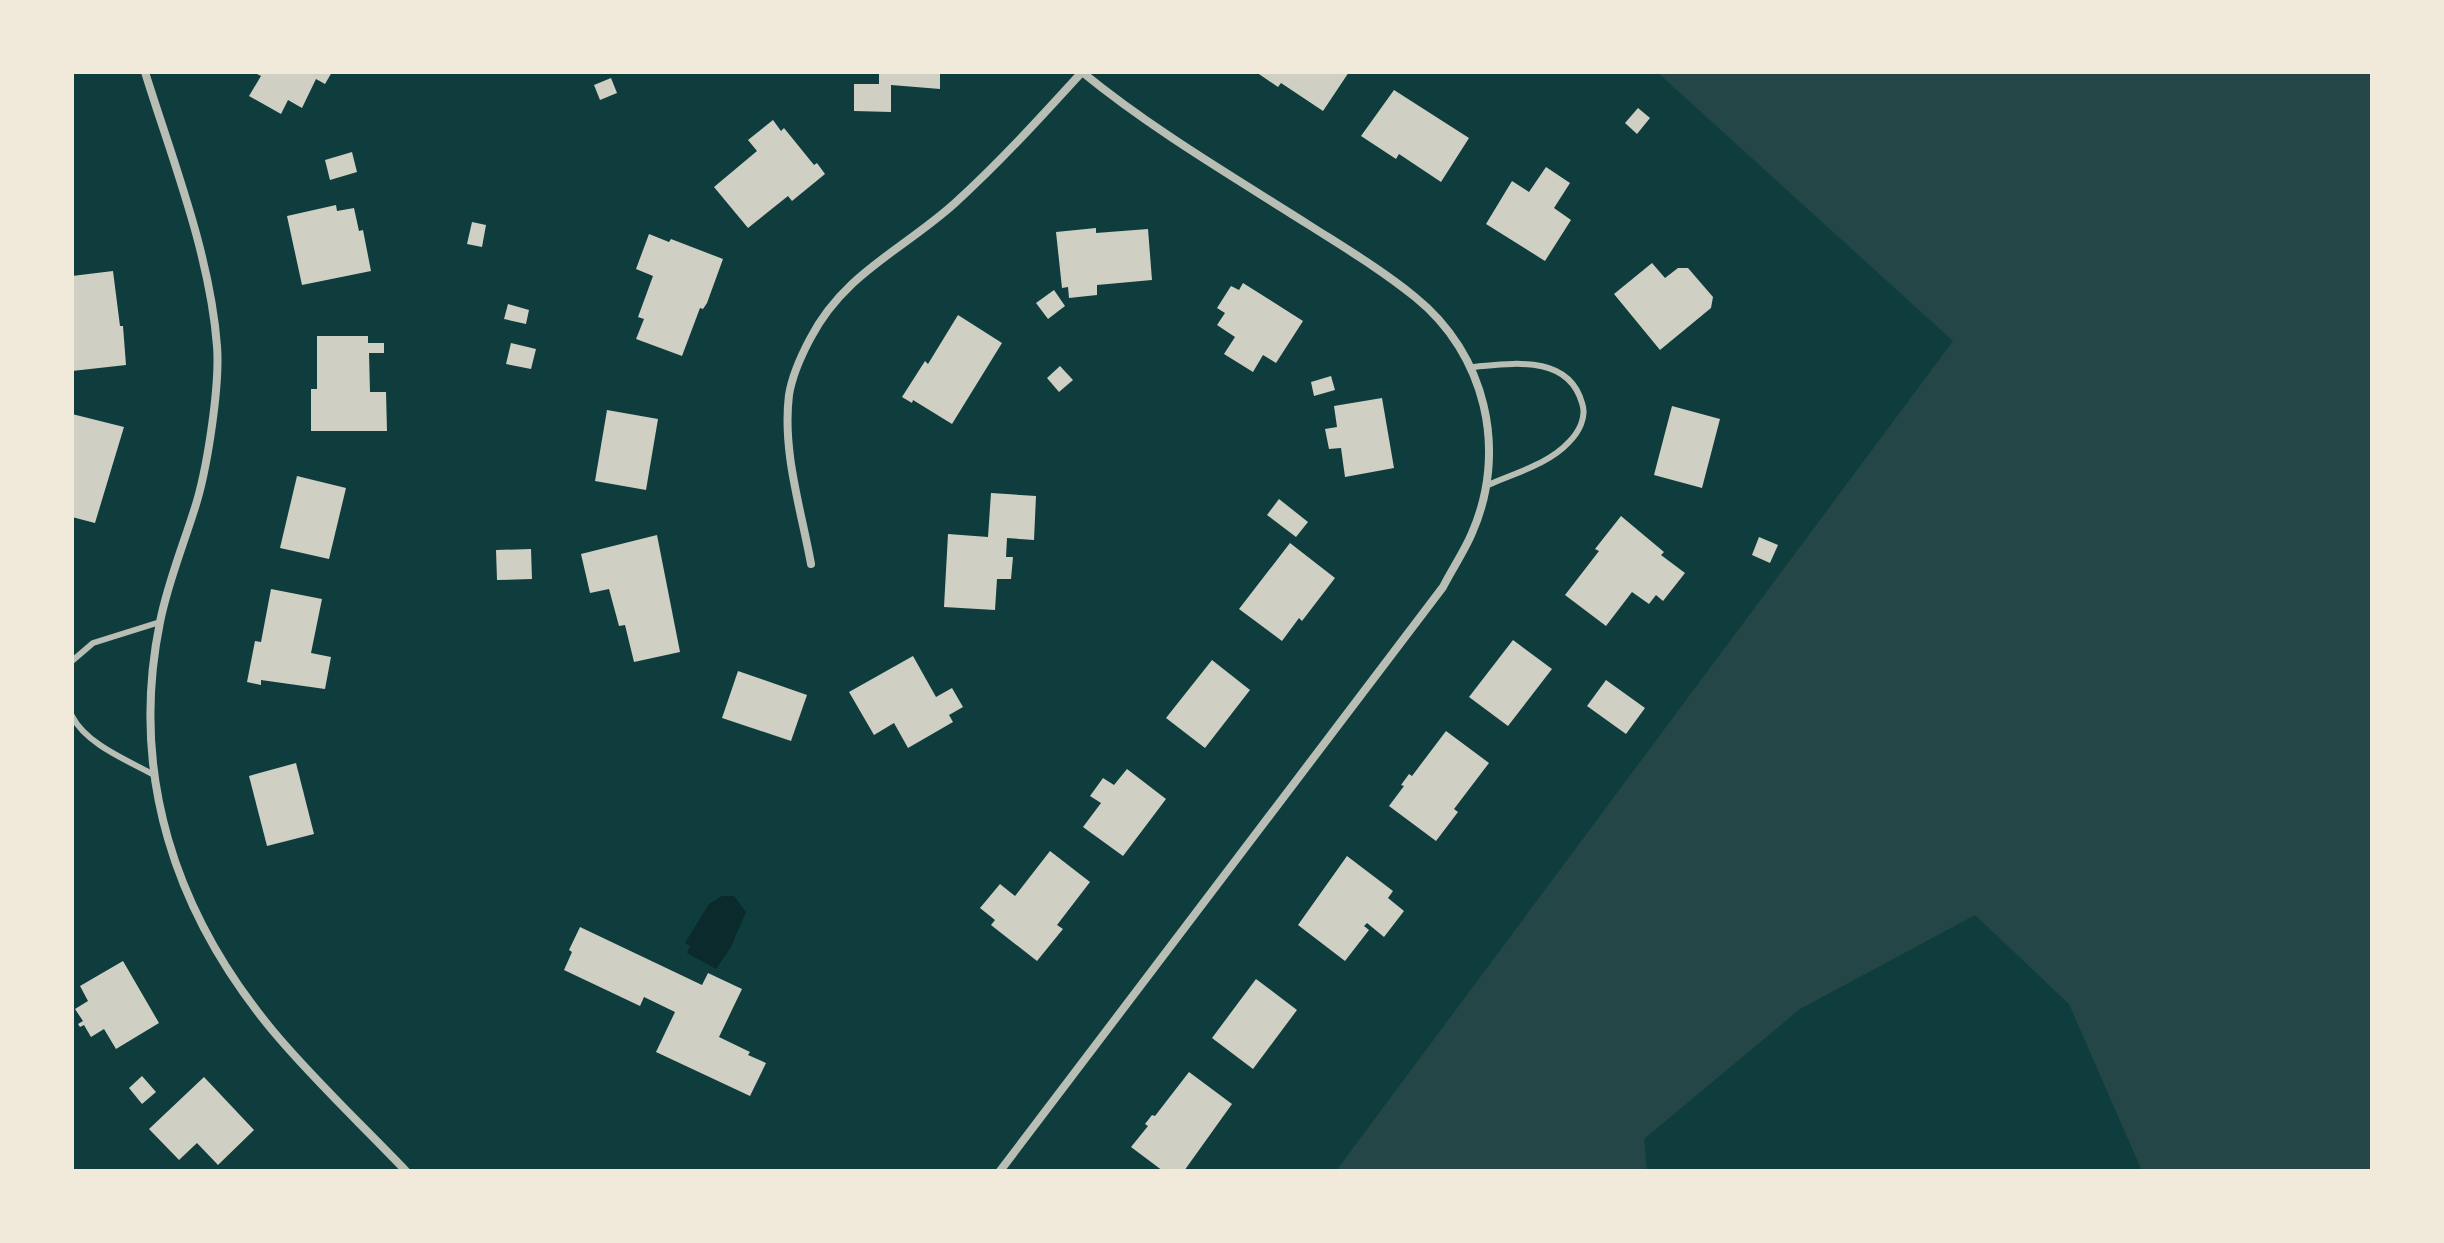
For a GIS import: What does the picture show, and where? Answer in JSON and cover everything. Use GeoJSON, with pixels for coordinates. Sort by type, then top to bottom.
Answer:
{"type":"FeatureCollection","features":[{"type":"Feature","properties":{"kind":"street"},"geometry":{"type":"LineString","coordinates":[[145,72],[209,289],[217,348],[212,420],[198,496],[160,622],[150,708],[154,775],[170,851],[193,909],[229,970],[274,1032],[406,1171]]}},
{"type":"Feature","properties":{"kind":"street"},"geometry":{"type":"LineString","coordinates":[[811,564],[787,436],[789,393],[800,358],[823,314],[854,279],[951,207],[983,178],[1082,72],[1125,107],[1417,298],[1447,330],[1471,367],[1485,406],[1491,442],[1488,485],[1472,533],[1443,587],[1000,1171]]}},
{"type":"Feature","properties":{"kind":"lane"},"geometry":{"type":"LineString","coordinates":[[1471,367],[1526,362],[1546,366],[1566,376],[1578,391],[1584,408],[1582,425],[1570,442],[1550,458],[1488,485]]}},
{"type":"Feature","properties":{"kind":"lane"},"geometry":{"type":"LineString","coordinates":[[72,661],[93,643],[160,622]]}},
{"type":"Feature","properties":{"kind":"lane"},"geometry":{"type":"LineString","coordinates":[[72,716],[98,742],[154,775]]}},
{"type":"Feature","properties":{"kind":"shaded area"},"geometry":{"type":"Polygon","coordinates":[[[1657,72],[2372,72],[2372,1171],[2142,1171],[2069,1004],[1975,915],[1800,1009],[1644,1139],[1647,1171],[1336,1171],[1953,341],[1657,72]]]}},
{"type":"Feature","properties":{"kind":"shaded area"},"geometry":{"type":"Polygon","coordinates":[[[722,896],[734,896],[746,912],[731,947],[716,969],[687,953],[690,946],[685,943],[709,904],[722,896]]]}},
{"type":"Feature","properties":{"kind":"building"},"geometry":{"type":"Polygon","coordinates":[[[253,72],[332,72],[325,84],[316,79],[302,108],[288,100],[281,114],[249,96],[261,76],[253,72]]]}},
{"type":"Feature","properties":{"kind":"building"},"geometry":{"type":"Polygon","coordinates":[[[879,72],[940,72],[940,89],[891,85],[891,112],[854,111],[854,84],[879,84],[879,72]]]}},
{"type":"Feature","properties":{"kind":"building"},"geometry":{"type":"Polygon","coordinates":[[[1256,72],[1349,72],[1323,111],[1281,83],[1278,87],[1256,72]]]}},
{"type":"Feature","properties":{"kind":"building"},"geometry":{"type":"Polygon","coordinates":[[[611,78],[617,93],[600,100],[594,85],[611,78]]]}},
{"type":"Feature","properties":{"kind":"building"},"geometry":{"type":"Polygon","coordinates":[[[1394,90],[1469,138],[1441,182],[1399,154],[1396,159],[1361,136],[1394,90]]]}},
{"type":"Feature","properties":{"kind":"building"},"geometry":{"type":"Polygon","coordinates":[[[1638,108],[1650,118],[1637,134],[1625,123],[1638,108]]]}},
{"type":"Feature","properties":{"kind":"building"},"geometry":{"type":"Polygon","coordinates":[[[773,120],[825,174],[792,201],[788,196],[748,228],[714,187],[757,151],[748,140],[773,120]]]}},
{"type":"Feature","properties":{"kind":"building"},"geometry":{"type":"Polygon","coordinates":[[[352,152],[357,172],[330,180],[325,160],[352,152]]]}},
{"type":"Feature","properties":{"kind":"building"},"geometry":{"type":"Polygon","coordinates":[[[1546,167],[1570,183],[1554,208],[1571,220],[1545,261],[1486,224],[1512,181],[1529,192],[1546,167]]]}},
{"type":"Feature","properties":{"kind":"building"},"geometry":{"type":"Polygon","coordinates":[[[336,205],[337,211],[354,208],[359,231],[363,230],[371,271],[302,285],[287,216],[336,205]]]}},
{"type":"Feature","properties":{"kind":"building"},"geometry":{"type":"Polygon","coordinates":[[[472,222],[486,225],[482,247],[467,244],[472,222]]]}},
{"type":"Feature","properties":{"kind":"building"},"geometry":{"type":"Polygon","coordinates":[[[1096,228],[1096,233],[1148,229],[1152,280],[1097,285],[1097,295],[1069,298],[1068,287],[1062,288],[1056,232],[1096,228]]]}},
{"type":"Feature","properties":{"kind":"building"},"geometry":{"type":"Polygon","coordinates":[[[649,234],[723,259],[682,356],[636,339],[644,319],[638,317],[653,276],[636,269],[649,234]]]}},
{"type":"Feature","properties":{"kind":"building"},"geometry":{"type":"Polygon","coordinates":[[[1652,263],[1665,278],[1678,268],[1688,268],[1713,297],[1711,308],[1660,350],[1614,294],[1652,263]]]}},
{"type":"Feature","properties":{"kind":"building"},"geometry":{"type":"Polygon","coordinates":[[[113,271],[126,365],[72,371],[72,276],[113,271]]]}},
{"type":"Feature","properties":{"kind":"building"},"geometry":{"type":"Polygon","coordinates":[[[1243,283],[1303,321],[1276,363],[1263,355],[1253,372],[1224,354],[1235,337],[1217,325],[1225,313],[1217,308],[1231,286],[1239,290],[1243,283]]]}},
{"type":"Feature","properties":{"kind":"building"},"geometry":{"type":"Polygon","coordinates":[[[1054,290],[1065,306],[1048,319],[1036,303],[1054,290]]]}},
{"type":"Feature","properties":{"kind":"building"},"geometry":{"type":"Polygon","coordinates":[[[508,304],[529,310],[526,324],[504,319],[508,304]]]}},
{"type":"Feature","properties":{"kind":"building"},"geometry":{"type":"Polygon","coordinates":[[[958,315],[1002,343],[952,424],[913,400],[912,403],[902,397],[925,361],[928,364],[958,315]]]}},
{"type":"Feature","properties":{"kind":"building"},"geometry":{"type":"Polygon","coordinates":[[[317,336],[368,336],[368,343],[384,343],[384,353],[369,353],[370,392],[386,392],[387,431],[311,431],[311,389],[317,389],[317,336]]]}},
{"type":"Feature","properties":{"kind":"building"},"geometry":{"type":"Polygon","coordinates":[[[511,343],[536,349],[531,369],[506,364],[511,343]]]}},
{"type":"Feature","properties":{"kind":"building"},"geometry":{"type":"Polygon","coordinates":[[[1060,366],[1073,380],[1059,392],[1047,378],[1060,366]]]}},
{"type":"Feature","properties":{"kind":"building"},"geometry":{"type":"Polygon","coordinates":[[[1331,376],[1335,390],[1314,396],[1311,382],[1331,376]]]}},
{"type":"Feature","properties":{"kind":"building"},"geometry":{"type":"Polygon","coordinates":[[[1382,398],[1394,468],[1345,477],[1341,448],[1329,449],[1325,429],[1337,427],[1334,406],[1382,398]]]}},
{"type":"Feature","properties":{"kind":"building"},"geometry":{"type":"Polygon","coordinates":[[[1672,406],[1720,419],[1702,488],[1654,475],[1672,406]]]}},
{"type":"Feature","properties":{"kind":"building"},"geometry":{"type":"Polygon","coordinates":[[[607,410],[658,419],[646,490],[595,481],[607,410]]]}},
{"type":"Feature","properties":{"kind":"building"},"geometry":{"type":"Polygon","coordinates":[[[72,414],[124,427],[95,523],[72,517],[72,414]]]}},
{"type":"Feature","properties":{"kind":"building"},"geometry":{"type":"Polygon","coordinates":[[[297,476],[346,488],[329,559],[280,548],[297,476]]]}},
{"type":"Feature","properties":{"kind":"building"},"geometry":{"type":"Polygon","coordinates":[[[991,493],[1036,496],[1034,540],[1007,538],[1006,557],[1013,557],[1011,579],[997,579],[995,610],[944,607],[948,534],[988,537],[991,493]]]}},
{"type":"Feature","properties":{"kind":"building"},"geometry":{"type":"Polygon","coordinates":[[[1279,499],[1308,522],[1296,537],[1267,515],[1279,499]]]}},
{"type":"Feature","properties":{"kind":"building"},"geometry":{"type":"Polygon","coordinates":[[[1621,516],[1664,552],[1661,555],[1685,573],[1663,601],[1656,595],[1649,604],[1632,592],[1606,626],[1565,595],[1621,516]]]}},
{"type":"Feature","properties":{"kind":"building"},"geometry":{"type":"Polygon","coordinates":[[[657,535],[680,652],[634,662],[625,625],[619,626],[609,589],[590,593],[581,554],[657,535]]]}},
{"type":"Feature","properties":{"kind":"building"},"geometry":{"type":"Polygon","coordinates":[[[1759,537],[1778,545],[1770,563],[1752,555],[1759,537]]]}},
{"type":"Feature","properties":{"kind":"building"},"geometry":{"type":"Polygon","coordinates":[[[1290,543],[1335,578],[1302,621],[1299,618],[1282,641],[1239,609],[1290,543]]]}},
{"type":"Feature","properties":{"kind":"building"},"geometry":{"type":"Polygon","coordinates":[[[531,549],[532,579],[497,580],[496,550],[531,549]]]}},
{"type":"Feature","properties":{"kind":"building"},"geometry":{"type":"Polygon","coordinates":[[[271,589],[322,599],[311,653],[331,657],[325,689],[261,680],[261,685],[247,682],[255,641],[261,642],[271,589]]]}},
{"type":"Feature","properties":{"kind":"building"},"geometry":{"type":"Polygon","coordinates":[[[1513,640],[1552,669],[1508,726],[1469,697],[1513,640]]]}},
{"type":"Feature","properties":{"kind":"building"},"geometry":{"type":"Polygon","coordinates":[[[913,656],[936,697],[952,688],[963,707],[949,715],[953,722],[908,748],[894,723],[874,735],[849,692],[913,656]]]}},
{"type":"Feature","properties":{"kind":"building"},"geometry":{"type":"Polygon","coordinates":[[[1212,660],[1250,690],[1205,748],[1166,718],[1212,660]]]}},
{"type":"Feature","properties":{"kind":"building"},"geometry":{"type":"Polygon","coordinates":[[[738,671],[807,695],[791,741],[722,718],[738,671]]]}},
{"type":"Feature","properties":{"kind":"building"},"geometry":{"type":"Polygon","coordinates":[[[1606,680],[1645,708],[1626,734],[1587,706],[1606,680]]]}},
{"type":"Feature","properties":{"kind":"building"},"geometry":{"type":"Polygon","coordinates":[[[1446,731],[1489,763],[1454,809],[1458,812],[1436,841],[1389,806],[1409,774],[1412,776],[1446,731]]]}},
{"type":"Feature","properties":{"kind":"building"},"geometry":{"type":"Polygon","coordinates":[[[296,763],[314,834],[267,846],[249,776],[296,763]]]}},
{"type":"Feature","properties":{"kind":"building"},"geometry":{"type":"Polygon","coordinates":[[[1127,769],[1166,799],[1123,856],[1083,827],[1101,803],[1090,796],[1103,778],[1114,785],[1127,769]]]}},
{"type":"Feature","properties":{"kind":"building"},"geometry":{"type":"Polygon","coordinates":[[[1050,851],[1090,882],[1057,925],[1063,929],[1037,961],[991,925],[995,920],[980,908],[1000,884],[1015,896],[1050,851]]]}},
{"type":"Feature","properties":{"kind":"building"},"geometry":{"type":"Polygon","coordinates":[[[1347,856],[1393,891],[1388,898],[1404,911],[1384,937],[1367,923],[1364,926],[1369,930],[1345,961],[1298,925],[1347,856]]]}},
{"type":"Feature","properties":{"kind":"building"},"geometry":{"type":"Polygon","coordinates":[[[580,927],[702,985],[708,973],[742,989],[719,1037],[766,1063],[750,1096],[656,1052],[675,1012],[644,997],[640,1006],[564,970],[580,927]]]}},
{"type":"Feature","properties":{"kind":"building"},"geometry":{"type":"Polygon","coordinates":[[[123,961],[159,1023],[116,1049],[104,1029],[91,1037],[84,1025],[80,1027],[78,1024],[83,1021],[75,1009],[88,1001],[80,986],[123,961]]]}},
{"type":"Feature","properties":{"kind":"building"},"geometry":{"type":"Polygon","coordinates":[[[1256,979],[1297,1010],[1253,1069],[1212,1038],[1256,979]]]}},
{"type":"Feature","properties":{"kind":"building"},"geometry":{"type":"Polygon","coordinates":[[[1189,1072],[1232,1104],[1184,1171],[1163,1171],[1131,1147],[1148,1126],[1145,1124],[1152,1115],[1155,1116],[1189,1072]]]}},
{"type":"Feature","properties":{"kind":"building"},"geometry":{"type":"Polygon","coordinates":[[[142,1076],[156,1092],[142,1104],[129,1088],[142,1076]]]}},
{"type":"Feature","properties":{"kind":"building"},"geometry":{"type":"Polygon","coordinates":[[[204,1077],[254,1130],[218,1165],[197,1143],[179,1160],[149,1129],[204,1077]]]}}]}
